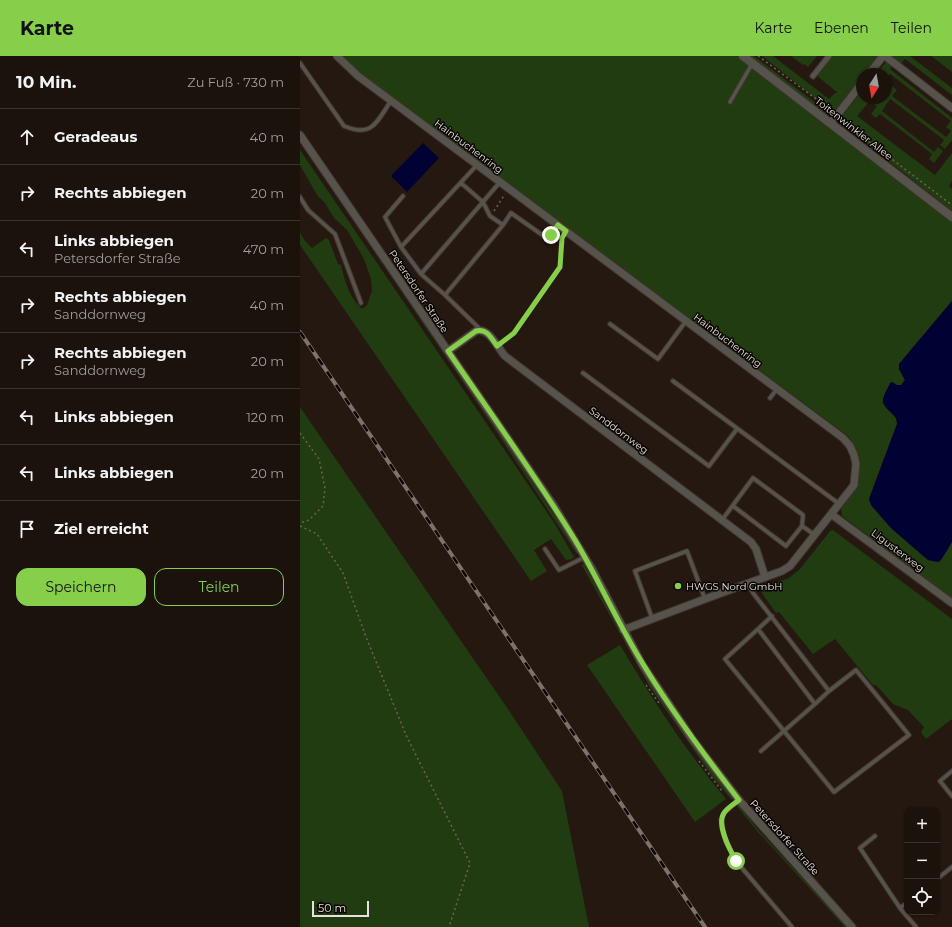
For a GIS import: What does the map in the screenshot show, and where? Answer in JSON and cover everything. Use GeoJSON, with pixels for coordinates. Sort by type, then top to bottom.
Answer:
{"type":"FeatureCollection","features":[{"type":"Feature","properties":{"kind":"street","name":"Hainbuchenring"},"geometry":{"type":"LineString","coordinates":[[337,56],[358,76],[843,438],[850,446],[856,464],[854,485],[838,503],[790,566],[782,571],[705,598],[623,630]]}},
{"type":"Feature","properties":{"kind":"street","name":"Toitenwinkler Allee"},"geometry":{"type":"LineString","coordinates":[[743,56],[952,217]]}},
{"type":"Feature","properties":{"kind":"street"},"geometry":{"type":"LineString","coordinates":[[813,76],[829,56]]}},
{"type":"Feature","properties":{"kind":"street"},"geometry":{"type":"LineString","coordinates":[[874,68],[884,56],[952,108]]}},
{"type":"Feature","properties":{"kind":"street"},"geometry":{"type":"LineString","coordinates":[[831,123],[856,91]]}},
{"type":"Feature","properties":{"kind":"street","name":"Petersdorfer Straße"},"geometry":{"type":"LineString","coordinates":[[300,135],[554,506],[584,557],[642,664],[672,710],[739,800],[852,927]]}},
{"type":"Feature","properties":{"kind":"street"},"geometry":{"type":"LineString","coordinates":[[448,351],[476,331],[481,330]]}},
{"type":"Feature","properties":{"kind":"street","name":"Sanddornweg"},"geometry":{"type":"LineString","coordinates":[[481,330],[487,332],[505,356],[751,542],[756,549],[765,577]]}},
{"type":"Feature","properties":{"kind":"street","name":"Ligusterweg"},"geometry":{"type":"LineString","coordinates":[[831,514],[951,602]]}},
{"type":"Feature","properties":{"kind":"lane"},"geometry":{"type":"LineString","coordinates":[[300,63],[344,126],[353,130],[365,130],[374,126],[391,101]]}},
{"type":"Feature","properties":{"kind":"lane"},"geometry":{"type":"LineString","coordinates":[[730,102],[753,63]]}},
{"type":"Feature","properties":{"kind":"lane"},"geometry":{"type":"LineString","coordinates":[[401,247],[478,165]]}},
{"type":"Feature","properties":{"kind":"lane"},"geometry":{"type":"LineString","coordinates":[[421,274],[500,182]]}},
{"type":"Feature","properties":{"kind":"lane"},"geometry":{"type":"LineString","coordinates":[[461,183],[483,202],[490,216],[503,225]]}},
{"type":"Feature","properties":{"kind":"lane"},"geometry":{"type":"LineString","coordinates":[[404,196],[385,217],[401,247],[421,274],[481,330]]}},
{"type":"Feature","properties":{"kind":"lane"},"geometry":{"type":"LineString","coordinates":[[300,197],[308,210],[335,234],[361,303]]}},
{"type":"Feature","properties":{"kind":"lane"},"geometry":{"type":"LineString","coordinates":[[445,295],[512,213],[548,239],[558,225]]}},
{"type":"Feature","properties":{"kind":"lane"},"geometry":{"type":"LineString","coordinates":[[610,324],[658,359],[686,321]]}},
{"type":"Feature","properties":{"kind":"lane"},"geometry":{"type":"LineString","coordinates":[[584,373],[710,466],[737,429]]}},
{"type":"Feature","properties":{"kind":"lane"},"geometry":{"type":"LineString","coordinates":[[673,381],[838,503]]}},
{"type":"Feature","properties":{"kind":"lane"},"geometry":{"type":"LineString","coordinates":[[770,398],[777,389]]}},
{"type":"Feature","properties":{"kind":"lane"},"geometry":{"type":"LineString","coordinates":[[722,520],[753,478],[803,515],[802,526],[786,546],[733,506]]}},
{"type":"Feature","properties":{"kind":"lane"},"geometry":{"type":"LineString","coordinates":[[802,526],[815,535]]}},
{"type":"Feature","properties":{"kind":"lane"},"geometry":{"type":"LineString","coordinates":[[545,549],[559,570],[584,557]]}},
{"type":"Feature","properties":{"kind":"lane"},"geometry":{"type":"LineString","coordinates":[[652,618],[635,571],[687,552],[705,598]]}},
{"type":"Feature","properties":{"kind":"lane"},"geometry":{"type":"LineString","coordinates":[[747,583],[753,593],[829,691]]}},
{"type":"Feature","properties":{"kind":"lane"},"geometry":{"type":"LineString","coordinates":[[760,752],[784,731],[815,704],[829,691],[856,670],[909,735],[834,792],[784,731],[725,659],[772,616]]}},
{"type":"Feature","properties":{"kind":"lane"},"geometry":{"type":"LineString","coordinates":[[758,629],[815,704]]}},
{"type":"Feature","properties":{"kind":"lane"},"geometry":{"type":"LineString","coordinates":[[952,771],[940,781],[952,796]]}},
{"type":"Feature","properties":{"kind":"lane"},"geometry":{"type":"LineString","coordinates":[[739,800],[724,813],[721,820],[726,842],[736,861],[792,927]]}},
{"type":"Feature","properties":{"kind":"lane"},"geometry":{"type":"LineString","coordinates":[[875,836],[860,848],[900,908],[916,927]]}},
{"type":"Feature","properties":{"kind":"lane"},"geometry":{"type":"LineString","coordinates":[[940,877],[952,868]]}},
{"type":"Feature","properties":{"kind":"lane"},"geometry":{"type":"LineString","coordinates":[[900,908],[904,905]]}},
{"type":"Feature","properties":{"kind":"path"},"geometry":{"type":"LineString","coordinates":[[758,56],[838,114],[847,121],[855,131],[952,205]]}},
{"type":"Feature","properties":{"kind":"path"},"geometry":{"type":"LineString","coordinates":[[490,216],[503,198]]}},
{"type":"Feature","properties":{"kind":"path"},"geometry":{"type":"LineString","coordinates":[[497,346],[514,333],[560,267],[562,238],[566,231]]}},
{"type":"Feature","properties":{"kind":"path"},"geometry":{"type":"LineString","coordinates":[[300,433],[319,459],[325,488],[323,506],[309,520],[300,523]]}},
{"type":"Feature","properties":{"kind":"path"},"geometry":{"type":"LineString","coordinates":[[300,526],[317,534],[343,573],[366,637],[406,735],[470,863],[449,927]]}},
{"type":"Feature","properties":{"kind":"path"},"geometry":{"type":"LineString","coordinates":[[645,683],[662,708]]}},
{"type":"Feature","properties":{"kind":"path"},"geometry":{"type":"LineString","coordinates":[[697,758],[724,794]]}},
{"type":"Feature","properties":{"kind":"green space"},"geometry":{"type":"Polygon","coordinates":[[[343,56],[737,56],[952,221],[952,301],[899,364],[899,369],[905,380],[901,385],[897,385],[892,382],[883,403],[896,418],[897,424],[869,499],[871,505],[891,528],[928,560],[938,562],[941,560],[952,542],[952,598],[842,516],[841,508],[853,490],[860,473],[859,456],[855,446],[848,436],[362,75],[343,56]]]}},
{"type":"Feature","properties":{"kind":"green space"},"geometry":{"type":"Polygon","coordinates":[[[749,56],[754,56],[821,107],[832,112],[825,113],[821,111],[749,56]]]}},
{"type":"Feature","properties":{"kind":"green space"},"geometry":{"type":"Polygon","coordinates":[[[762,56],[773,56],[829,99],[835,93],[838,93],[816,75],[830,56],[883,56],[874,68],[856,68],[856,90],[837,114],[762,56]]]}},
{"type":"Feature","properties":{"kind":"green space"},"geometry":{"type":"Polygon","coordinates":[[[791,56],[817,56],[808,67],[791,56]]]}},
{"type":"Feature","properties":{"kind":"green space"},"geometry":{"type":"Polygon","coordinates":[[[891,56],[910,56],[952,88],[952,95],[905,59],[899,66],[894,63],[891,68],[881,68],[891,56]]]}},
{"type":"Feature","properties":{"kind":"green space"},"geometry":{"type":"Polygon","coordinates":[[[931,56],[952,56],[952,72],[931,56]]]}},
{"type":"Feature","properties":{"kind":"green space"},"geometry":{"type":"Polygon","coordinates":[[[892,71],[952,118],[952,140],[945,149],[940,145],[944,140],[892,101],[892,96],[946,137],[951,131],[946,127],[951,121],[892,76],[892,71]]]}},
{"type":"Feature","properties":{"kind":"green space"},"geometry":{"type":"Polygon","coordinates":[[[892,86],[897,90],[892,96],[892,86]]]}},
{"type":"Feature","properties":{"kind":"green space"},"geometry":{"type":"Polygon","coordinates":[[[856,98],[856,104],[867,104],[857,116],[935,175],[952,153],[952,181],[949,186],[952,189],[952,211],[843,125],[841,117],[856,98]]]}},
{"type":"Feature","properties":{"kind":"green space"},"geometry":{"type":"Polygon","coordinates":[[[874,104],[887,104],[882,111],[934,152],[938,147],[943,151],[934,163],[929,159],[932,154],[880,114],[876,118],[871,114],[877,106],[874,104]]]}},
{"type":"Feature","properties":{"kind":"green space"},"geometry":{"type":"Polygon","coordinates":[[[302,143],[559,522],[577,551],[577,554],[484,413],[301,144],[302,143]]]}},
{"type":"Feature","properties":{"kind":"green space"},"geometry":{"type":"Polygon","coordinates":[[[300,150],[555,524],[574,557],[572,559],[566,560],[551,539],[534,550],[547,571],[531,581],[300,245],[300,233],[312,248],[326,238],[329,240],[338,264],[341,265],[351,294],[362,309],[367,305],[372,291],[371,279],[364,259],[347,230],[334,218],[325,203],[313,188],[300,165],[300,150]]]}},
{"type":"Feature","properties":{"kind":"green space"},"geometry":{"type":"Polygon","coordinates":[[[300,407],[510,712],[562,791],[589,927],[300,927],[300,407]]]}},
{"type":"Feature","properties":{"kind":"green space"},"geometry":{"type":"Polygon","coordinates":[[[833,530],[952,619],[952,719],[926,739],[921,732],[924,727],[908,710],[893,704],[876,685],[873,685],[835,639],[813,654],[779,612],[776,613],[759,589],[789,578],[800,569],[830,531],[833,530]]]}},
{"type":"Feature","properties":{"kind":"green space"},"geometry":{"type":"Polygon","coordinates":[[[581,564],[585,565],[627,645],[645,674],[693,746],[732,800],[712,776],[651,689],[581,564]]]}},
{"type":"Feature","properties":{"kind":"green space"},"geometry":{"type":"Polygon","coordinates":[[[620,645],[670,724],[711,781],[726,799],[695,822],[587,665],[620,645]]]}},
{"type":"Feature","properties":{"kind":"green space"},"geometry":{"type":"Polygon","coordinates":[[[736,805],[738,805],[760,832],[847,927],[845,927],[758,832],[736,805]]]}},
{"type":"Feature","properties":{"kind":"shaded area"},"geometry":{"type":"Polygon","coordinates":[[[423,143],[439,158],[407,192],[391,176],[423,143]]]}},
{"type":"Feature","properties":{"kind":"shaded area"},"geometry":{"type":"Polygon","coordinates":[[[952,301],[952,542],[941,560],[938,562],[928,560],[891,528],[871,505],[869,499],[897,424],[894,415],[884,405],[884,395],[890,383],[892,382],[897,385],[901,385],[905,380],[899,369],[899,364],[952,301]]]}},
{"type":"Feature","properties":{"kind":"railway"},"geometry":{"type":"LineString","coordinates":[[300,332],[705,927]]}},
{"type":"Feature","properties":{"kind":"place","name":"HWGS Nord GmbH"},"geometry":{"type":"Point","coordinates":[678,586]}},
{"type":"Feature","properties":{"kind":"route"},"geometry":{"type":"LineString","coordinates":[[551,235],[558,225],[566,231],[562,238],[560,267],[514,333],[497,346],[487,332],[481,330],[476,331],[448,351],[554,506],[592,570],[623,630],[656,686],[693,740],[739,800],[724,813],[721,820],[726,842],[736,861]]}}]}
